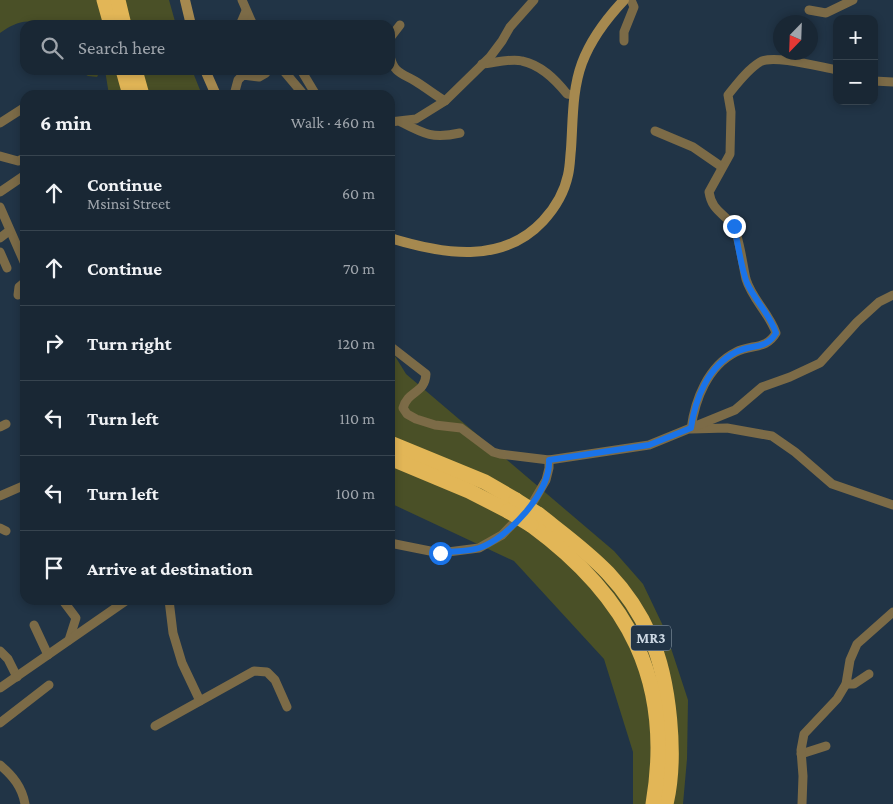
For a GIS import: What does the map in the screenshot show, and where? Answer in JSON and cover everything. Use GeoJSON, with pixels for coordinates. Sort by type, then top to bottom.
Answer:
{"type":"FeatureCollection","features":[{"type":"Feature","properties":{"kind":"highway"},"geometry":{"type":"LineString","coordinates":[[104,0],[110,20]]}},
{"type":"Feature","properties":{"kind":"highway"},"geometry":{"type":"LineString","coordinates":[[118,0],[123,20]]}},
{"type":"Feature","properties":{"kind":"highway"},"geometry":{"type":"LineString","coordinates":[[124,75],[129,90]]}},
{"type":"Feature","properties":{"kind":"highway"},"geometry":{"type":"LineString","coordinates":[[136,75],[141,90]]}},
{"type":"Feature","properties":{"kind":"highway","name":"MR3"},"geometry":{"type":"LineString","coordinates":[[395,445],[485,482],[512,505],[578,546],[608,573],[633,605],[650,637],[662,673],[669,713],[672,755],[666,804]]}},
{"type":"Feature","properties":{"kind":"highway","name":"MR3"},"geometry":{"type":"LineString","coordinates":[[395,460],[469,491],[512,505]]}},
{"type":"Feature","properties":{"kind":"highway","name":"MR3"},"geometry":{"type":"LineString","coordinates":[[534,520],[600,587],[621,616],[647,668],[655,700],[658,728],[659,756],[653,804]]}},
{"type":"Feature","properties":{"kind":"main road"},"geometry":{"type":"LineString","coordinates":[[185,0],[190,20]]}},
{"type":"Feature","properties":{"kind":"main road"},"geometry":{"type":"LineString","coordinates":[[395,239],[439,251],[472,252],[504,246],[526,237],[555,208],[569,174],[574,95],[582,63],[604,24],[624,0]]}},
{"type":"Feature","properties":{"kind":"main road"},"geometry":{"type":"LineString","coordinates":[[207,75],[214,90]]}},
{"type":"Feature","properties":{"kind":"street"},"geometry":{"type":"LineString","coordinates":[[242,0],[251,20]]}},
{"type":"Feature","properties":{"kind":"street"},"geometry":{"type":"LineString","coordinates":[[395,122],[416,120],[445,101],[482,64],[534,0]]}},
{"type":"Feature","properties":{"kind":"street"},"geometry":{"type":"LineString","coordinates":[[624,41],[624,32],[634,7],[630,0]]}},
{"type":"Feature","properties":{"kind":"street"},"geometry":{"type":"LineString","coordinates":[[809,10],[826,13],[853,0]]}},
{"type":"Feature","properties":{"kind":"street"},"geometry":{"type":"LineString","coordinates":[[242,20],[246,11]]}},
{"type":"Feature","properties":{"kind":"street"},"geometry":{"type":"LineString","coordinates":[[395,32],[400,25]]}},
{"type":"Feature","properties":{"kind":"street"},"geometry":{"type":"LineString","coordinates":[[691,428],[696,403],[713,369],[736,352],[767,343],[776,333],[772,321],[755,298],[746,281],[734,226],[712,204],[709,192],[730,154],[731,112],[728,95],[741,78],[761,61],[773,58],[833,69]]}},
{"type":"Feature","properties":{"kind":"street"},"geometry":{"type":"LineString","coordinates":[[482,64],[521,60],[545,72],[558,83],[566,94],[574,95]]}},
{"type":"Feature","properties":{"kind":"street"},"geometry":{"type":"LineString","coordinates":[[395,69],[403,76],[415,81],[445,101]]}},
{"type":"Feature","properties":{"kind":"street"},"geometry":{"type":"LineString","coordinates":[[235,90],[238,80],[242,75]]}},
{"type":"Feature","properties":{"kind":"street"},"geometry":{"type":"LineString","coordinates":[[249,75],[260,77],[263,75]]}},
{"type":"Feature","properties":{"kind":"street"},"geometry":{"type":"LineString","coordinates":[[287,75],[300,90]]}},
{"type":"Feature","properties":{"kind":"street"},"geometry":{"type":"LineString","coordinates":[[303,75],[312,90]]}},
{"type":"Feature","properties":{"kind":"street"},"geometry":{"type":"LineString","coordinates":[[878,81],[893,82]]}},
{"type":"Feature","properties":{"kind":"street"},"geometry":{"type":"LineString","coordinates":[[0,123],[20,110]]}},
{"type":"Feature","properties":{"kind":"street"},"geometry":{"type":"LineString","coordinates":[[401,122],[424,134],[444,136],[460,132]]}},
{"type":"Feature","properties":{"kind":"street"},"geometry":{"type":"LineString","coordinates":[[655,131],[693,147],[722,167]]}},
{"type":"Feature","properties":{"kind":"street"},"geometry":{"type":"LineString","coordinates":[[0,156],[20,160]]}},
{"type":"Feature","properties":{"kind":"street"},"geometry":{"type":"LineString","coordinates":[[0,192],[20,178]]}},
{"type":"Feature","properties":{"kind":"street"},"geometry":{"type":"LineString","coordinates":[[0,207],[20,254]]}},
{"type":"Feature","properties":{"kind":"street"},"geometry":{"type":"LineString","coordinates":[[0,238],[9,231]]}},
{"type":"Feature","properties":{"kind":"street"},"geometry":{"type":"LineString","coordinates":[[0,252],[7,268]]}},
{"type":"Feature","properties":{"kind":"street"},"geometry":{"type":"LineString","coordinates":[[18,295],[18,287],[20,286]]}},
{"type":"Feature","properties":{"kind":"street"},"geometry":{"type":"LineString","coordinates":[[395,350],[426,374],[422,388],[407,398],[403,408],[407,414],[435,425],[460,428],[494,452],[549,460],[649,445],[735,410],[762,387],[820,363],[857,322],[879,302],[893,295]]}},
{"type":"Feature","properties":{"kind":"street"},"geometry":{"type":"LineString","coordinates":[[691,428],[727,428],[772,436],[795,452],[832,484],[893,505]]}},
{"type":"Feature","properties":{"kind":"street"},"geometry":{"type":"LineString","coordinates":[[395,544],[440,553],[479,548],[502,535],[510,528],[539,494],[546,480],[549,460]]}},
{"type":"Feature","properties":{"kind":"street"},"geometry":{"type":"LineString","coordinates":[[0,496],[20,487]]}},
{"type":"Feature","properties":{"kind":"street"},"geometry":{"type":"LineString","coordinates":[[66,605],[76,618],[69,640]]}},
{"type":"Feature","properties":{"kind":"street"},"geometry":{"type":"LineString","coordinates":[[0,688],[120,605]]}},
{"type":"Feature","properties":{"kind":"street"},"geometry":{"type":"LineString","coordinates":[[169,605],[173,633],[200,701]]}},
{"type":"Feature","properties":{"kind":"street"},"geometry":{"type":"LineString","coordinates":[[802,804],[803,776],[801,754],[804,734],[837,699],[846,684],[850,660],[857,644],[893,612]]}},
{"type":"Feature","properties":{"kind":"street"},"geometry":{"type":"LineString","coordinates":[[34,625],[48,655]]}},
{"type":"Feature","properties":{"kind":"street"},"geometry":{"type":"LineString","coordinates":[[0,651],[8,659],[17,677]]}},
{"type":"Feature","properties":{"kind":"street"},"geometry":{"type":"LineString","coordinates":[[155,726],[254,671],[267,672],[276,680],[287,707]]}},
{"type":"Feature","properties":{"kind":"street"},"geometry":{"type":"LineString","coordinates":[[846,684],[854,684],[869,674]]}},
{"type":"Feature","properties":{"kind":"street"},"geometry":{"type":"LineString","coordinates":[[0,723],[49,685]]}},
{"type":"Feature","properties":{"kind":"street"},"geometry":{"type":"LineString","coordinates":[[801,754],[826,746]]}},
{"type":"Feature","properties":{"kind":"street"},"geometry":{"type":"LineString","coordinates":[[0,764],[23,792],[24,804]]}},
{"type":"Feature","properties":{"kind":"green space"},"geometry":{"type":"Polygon","coordinates":[[[0,0],[169,0],[175,20],[20,20],[20,23],[0,33],[0,0]]]}},
{"type":"Feature","properties":{"kind":"green space"},"geometry":{"type":"Polygon","coordinates":[[[106,75],[194,75],[200,90],[108,90],[106,75]]]}},
{"type":"Feature","properties":{"kind":"green space"},"geometry":{"type":"Polygon","coordinates":[[[395,356],[406,374],[614,551],[643,584],[665,630],[688,700],[687,759],[683,804],[633,804],[633,752],[604,659],[514,561],[395,505],[395,356]]]}},
{"type":"Feature","properties":{"kind":"route"},"geometry":{"type":"LineString","coordinates":[[440,553],[479,548],[502,535],[532,504],[539,494],[546,480],[549,460],[649,445],[691,428],[696,403],[713,369],[736,352],[767,343],[772,339],[776,333],[772,321],[755,298],[746,281],[734,226]]}}]}
